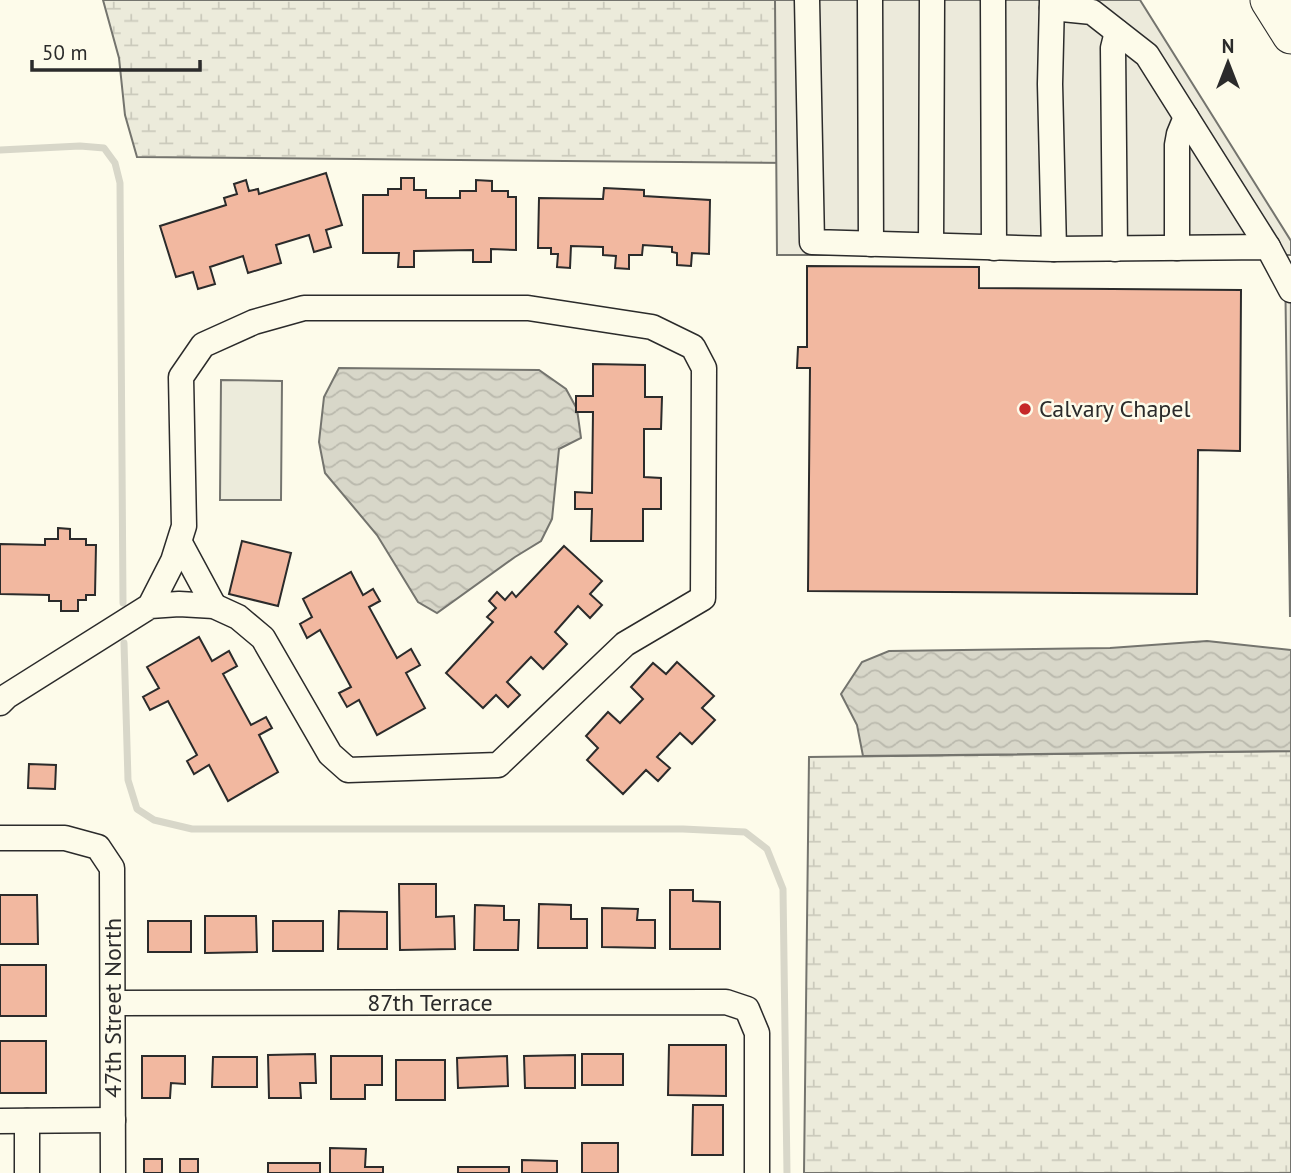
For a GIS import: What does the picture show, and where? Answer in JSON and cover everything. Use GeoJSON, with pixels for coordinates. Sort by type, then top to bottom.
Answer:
{"type":"FeatureCollection","features":[{"type":"Feature","properties":{"kind":"highway"},"geometry":{"type":"LineString","coordinates":[[1269,0],[1291,35]]}},
{"type":"Feature","properties":{"kind":"street"},"geometry":{"type":"LineString","coordinates":[[807,0],[812,242],[1054,249],[1268,247]]}},
{"type":"Feature","properties":{"kind":"street"},"geometry":{"type":"LineString","coordinates":[[870,0],[871,244]]}},
{"type":"Feature","properties":{"kind":"street"},"geometry":{"type":"LineString","coordinates":[[931,246],[932,0]]}},
{"type":"Feature","properties":{"kind":"street"},"geometry":{"type":"LineString","coordinates":[[993,0],[994,248]]}},
{"type":"Feature","properties":{"kind":"street"},"geometry":{"type":"LineString","coordinates":[[1054,249],[1050,84],[1052,4],[1091,12],[1147,55],[1268,247],[1291,290]]}},
{"type":"Feature","properties":{"kind":"street"},"geometry":{"type":"LineString","coordinates":[[1115,249],[1113,48],[1117,32]]}},
{"type":"Feature","properties":{"kind":"street"},"geometry":{"type":"LineString","coordinates":[[1177,248],[1177,145],[1186,117]]}},
{"type":"Feature","properties":{"kind":"street"},"geometry":{"type":"LineString","coordinates":[[2,701],[150,607],[179,604],[214,606],[238,617],[263,638],[330,754],[348,770],[498,765],[625,643],[703,598],[704,368],[693,347],[652,327],[528,308],[304,308],[254,322],[203,345],[181,377],[184,526],[173,561],[150,607]]}},
{"type":"Feature","properties":{"kind":"street"},"geometry":{"type":"LineString","coordinates":[[180,543],[214,606]]}},
{"type":"Feature","properties":{"kind":"street","name":"47th Street North"},"geometry":{"type":"LineString","coordinates":[[0,838],[65,838],[98,847],[112,868],[113,1173]]}},
{"type":"Feature","properties":{"kind":"street","name":"87th Terrace"},"geometry":{"type":"LineString","coordinates":[[113,1003],[726,1002],[747,1009],[757,1033],[757,1173]]}},
{"type":"Feature","properties":{"kind":"street"},"geometry":{"type":"LineString","coordinates":[[0,1121],[113,1120]]}},
{"type":"Feature","properties":{"kind":"street"},"geometry":{"type":"LineString","coordinates":[[27,1121],[27,1173]]}},
{"type":"Feature","properties":{"kind":"green space"},"geometry":{"type":"Polygon","coordinates":[[[103,0],[792,0],[796,163],[137,157],[125,115],[119,58],[103,0]]]}},
{"type":"Feature","properties":{"kind":"green space"},"geometry":{"type":"Polygon","coordinates":[[[221,380],[282,381],[281,500],[220,500],[221,380]]]}},
{"type":"Feature","properties":{"kind":"green space"},"geometry":{"type":"Polygon","coordinates":[[[1291,751],[1291,1173],[804,1173],[809,757],[1291,751]]]}},
{"type":"Feature","properties":{"kind":"shaded area"},"geometry":{"type":"Polygon","coordinates":[[[775,0],[1140,0],[1291,241],[1291,255],[777,255],[775,0]]]}},
{"type":"Feature","properties":{"kind":"shaded area"},"geometry":{"type":"Polygon","coordinates":[[[1285,263],[1291,263],[1290,617],[1285,263]]]}},
{"type":"Feature","properties":{"kind":"water"},"geometry":{"type":"Polygon","coordinates":[[[339,368],[539,370],[566,389],[577,409],[581,438],[559,449],[552,519],[541,541],[437,613],[418,602],[377,535],[325,473],[319,442],[324,397],[339,368]]]}},
{"type":"Feature","properties":{"kind":"water"},"geometry":{"type":"Polygon","coordinates":[[[1207,641],[1291,650],[1291,751],[863,756],[857,725],[841,694],[862,662],[889,651],[1110,648],[1207,641]]]}},
{"type":"Feature","properties":{"kind":"building"},"geometry":{"type":"Polygon","coordinates":[[[326,173],[342,225],[326,230],[331,247],[314,252],[309,235],[276,245],[281,263],[248,273],[243,256],[210,267],[215,284],[198,289],[193,272],[176,277],[160,226],[226,205],[224,198],[237,194],[234,184],[246,180],[249,191],[258,189],[259,194],[326,173]]]}},
{"type":"Feature","properties":{"kind":"building"},"geometry":{"type":"Polygon","coordinates":[[[401,178],[414,178],[414,190],[426,190],[426,198],[460,198],[460,191],[476,191],[476,180],[492,181],[492,191],[508,191],[508,197],[516,197],[516,250],[491,249],[491,262],[473,262],[473,250],[414,251],[414,267],[398,267],[399,253],[363,253],[363,195],[388,195],[388,189],[401,189],[401,178]]]}},
{"type":"Feature","properties":{"kind":"building"},"geometry":{"type":"Polygon","coordinates":[[[604,188],[644,190],[644,196],[710,200],[709,254],[692,253],[691,266],[677,265],[677,253],[672,252],[672,247],[643,245],[642,255],[629,255],[629,269],[615,268],[616,256],[603,255],[603,247],[571,246],[570,268],[557,267],[558,254],[551,254],[551,248],[538,248],[539,198],[603,199],[604,188]]]}},
{"type":"Feature","properties":{"kind":"building","name":"Calvary Chapel"},"geometry":{"type":"Polygon","coordinates":[[[807,266],[979,267],[979,288],[1241,290],[1240,451],[1198,450],[1197,594],[808,591],[810,368],[797,368],[798,347],[807,347],[807,266]]]}},
{"type":"Feature","properties":{"kind":"building"},"geometry":{"type":"Polygon","coordinates":[[[593,364],[645,365],[645,397],[662,397],[661,429],[644,429],[644,477],[661,478],[661,509],[643,509],[643,541],[591,541],[592,509],[575,509],[575,492],[592,493],[593,412],[576,412],[576,396],[593,396],[593,364]]]}},
{"type":"Feature","properties":{"kind":"building"},"geometry":{"type":"Polygon","coordinates":[[[58,528],[70,529],[70,539],[86,539],[86,545],[96,545],[95,595],[86,595],[86,600],[78,600],[78,611],[61,611],[61,601],[49,601],[49,595],[0,594],[0,544],[45,545],[45,539],[58,539],[58,528]]]}},
{"type":"Feature","properties":{"kind":"building"},"geometry":{"type":"Polygon","coordinates":[[[242,541],[291,553],[278,606],[229,594],[242,541]]]}},
{"type":"Feature","properties":{"kind":"building"},"geometry":{"type":"Polygon","coordinates":[[[564,546],[602,581],[590,594],[602,605],[590,618],[578,606],[555,632],[567,644],[543,669],[531,657],[507,682],[520,695],[508,707],[496,695],[483,708],[446,673],[493,622],[487,617],[496,608],[489,601],[497,592],[505,600],[512,592],[516,597],[564,546]]]}},
{"type":"Feature","properties":{"kind":"building"},"geometry":{"type":"Polygon","coordinates":[[[351,572],[363,595],[373,589],[380,601],[369,607],[397,658],[411,649],[420,665],[406,673],[425,708],[377,735],[359,700],[347,707],[339,693],[351,687],[320,630],[307,638],[300,624],[312,617],[303,599],[351,572]]]}},
{"type":"Feature","properties":{"kind":"building"},"geometry":{"type":"Polygon","coordinates":[[[199,637],[212,661],[229,651],[237,666],[223,674],[251,725],[266,717],[272,728],[259,735],[278,772],[228,801],[209,765],[194,774],[187,761],[197,755],[168,701],[150,710],[143,697],[159,688],[147,667],[199,637]]]}},
{"type":"Feature","properties":{"kind":"building"},"geometry":{"type":"Polygon","coordinates":[[[677,662],[714,696],[702,708],[715,720],[692,744],[680,733],[657,757],[670,768],[658,781],[646,770],[623,794],[587,760],[598,748],[586,736],[608,712],[620,723],[643,699],[631,687],[653,663],[666,674],[677,662]]]}},
{"type":"Feature","properties":{"kind":"building"},"geometry":{"type":"Polygon","coordinates":[[[29,764],[56,765],[55,789],[28,788],[29,764]]]}},
{"type":"Feature","properties":{"kind":"building"},"geometry":{"type":"Polygon","coordinates":[[[399,884],[436,884],[436,917],[454,916],[455,949],[400,950],[399,884]]]}},
{"type":"Feature","properties":{"kind":"building"},"geometry":{"type":"Polygon","coordinates":[[[670,890],[693,890],[693,901],[720,902],[720,949],[670,949],[670,890]]]}},
{"type":"Feature","properties":{"kind":"building"},"geometry":{"type":"Polygon","coordinates":[[[0,895],[37,895],[38,944],[0,944],[0,895]]]}},
{"type":"Feature","properties":{"kind":"building"},"geometry":{"type":"Polygon","coordinates":[[[539,904],[571,905],[571,919],[587,919],[587,948],[538,948],[539,904]]]}},
{"type":"Feature","properties":{"kind":"building"},"geometry":{"type":"Polygon","coordinates":[[[475,905],[504,906],[504,920],[519,920],[518,950],[474,950],[475,905]]]}},
{"type":"Feature","properties":{"kind":"building"},"geometry":{"type":"Polygon","coordinates":[[[602,908],[638,909],[637,920],[655,920],[655,948],[602,947],[602,908]]]}},
{"type":"Feature","properties":{"kind":"building"},"geometry":{"type":"Polygon","coordinates":[[[339,911],[387,912],[387,949],[338,949],[339,911]]]}},
{"type":"Feature","properties":{"kind":"building"},"geometry":{"type":"Polygon","coordinates":[[[205,916],[256,916],[257,952],[205,953],[205,916]]]}},
{"type":"Feature","properties":{"kind":"building"},"geometry":{"type":"Polygon","coordinates":[[[148,921],[191,921],[191,952],[148,952],[148,921]]]}},
{"type":"Feature","properties":{"kind":"building"},"geometry":{"type":"Polygon","coordinates":[[[273,921],[323,921],[323,951],[273,951],[273,921]]]}},
{"type":"Feature","properties":{"kind":"building"},"geometry":{"type":"Polygon","coordinates":[[[0,965],[46,965],[46,1016],[0,1016],[0,965]]]}},
{"type":"Feature","properties":{"kind":"building"},"geometry":{"type":"Polygon","coordinates":[[[0,1041],[46,1041],[46,1093],[0,1093],[0,1041]]]}},
{"type":"Feature","properties":{"kind":"building"},"geometry":{"type":"Polygon","coordinates":[[[669,1045],[726,1045],[726,1096],[668,1095],[669,1045]]]}},
{"type":"Feature","properties":{"kind":"building"},"geometry":{"type":"Polygon","coordinates":[[[315,1054],[316,1083],[300,1083],[301,1098],[269,1098],[268,1055],[315,1054]]]}},
{"type":"Feature","properties":{"kind":"building"},"geometry":{"type":"Polygon","coordinates":[[[582,1054],[623,1054],[623,1085],[582,1085],[582,1054]]]}},
{"type":"Feature","properties":{"kind":"building"},"geometry":{"type":"Polygon","coordinates":[[[575,1055],[575,1088],[525,1088],[524,1056],[575,1055]]]}},
{"type":"Feature","properties":{"kind":"building"},"geometry":{"type":"Polygon","coordinates":[[[142,1056],[185,1056],[185,1084],[171,1083],[170,1098],[142,1098],[142,1056]]]}},
{"type":"Feature","properties":{"kind":"building"},"geometry":{"type":"Polygon","coordinates":[[[331,1056],[382,1056],[382,1085],[365,1085],[365,1099],[331,1099],[331,1056]]]}},
{"type":"Feature","properties":{"kind":"building"},"geometry":{"type":"Polygon","coordinates":[[[507,1056],[508,1086],[458,1088],[457,1058],[507,1056]]]}},
{"type":"Feature","properties":{"kind":"building"},"geometry":{"type":"Polygon","coordinates":[[[213,1057],[257,1057],[257,1087],[212,1087],[213,1057]]]}},
{"type":"Feature","properties":{"kind":"building"},"geometry":{"type":"Polygon","coordinates":[[[396,1060],[445,1060],[445,1100],[396,1100],[396,1060]]]}},
{"type":"Feature","properties":{"kind":"building"},"geometry":{"type":"Polygon","coordinates":[[[693,1105],[723,1105],[723,1155],[692,1155],[693,1105]]]}},
{"type":"Feature","properties":{"kind":"building"},"geometry":{"type":"Polygon","coordinates":[[[582,1143],[618,1143],[618,1173],[582,1173],[582,1143]]]}},
{"type":"Feature","properties":{"kind":"building"},"geometry":{"type":"Polygon","coordinates":[[[330,1148],[366,1149],[365,1167],[383,1167],[383,1173],[330,1173],[330,1148]]]}},
{"type":"Feature","properties":{"kind":"building"},"geometry":{"type":"Polygon","coordinates":[[[144,1159],[162,1159],[162,1173],[144,1173],[144,1159]]]}},
{"type":"Feature","properties":{"kind":"building"},"geometry":{"type":"Polygon","coordinates":[[[180,1159],[198,1159],[198,1173],[180,1173],[180,1159]]]}},
{"type":"Feature","properties":{"kind":"building"},"geometry":{"type":"Polygon","coordinates":[[[522,1160],[557,1161],[557,1173],[522,1173],[522,1160]]]}},
{"type":"Feature","properties":{"kind":"building"},"geometry":{"type":"Polygon","coordinates":[[[268,1163],[320,1163],[320,1173],[268,1173],[268,1163]]]}},
{"type":"Feature","properties":{"kind":"building"},"geometry":{"type":"Polygon","coordinates":[[[458,1167],[509,1167],[509,1173],[458,1173],[458,1167]]]}},
{"type":"Feature","properties":{"kind":"waterway"},"geometry":{"type":"LineString","coordinates":[[0,150],[80,146],[104,148],[115,163],[120,183],[123,603]]}},
{"type":"Feature","properties":{"kind":"waterway"},"geometry":{"type":"LineString","coordinates":[[124,643],[128,780],[137,809],[154,820],[192,829],[683,829],[745,832],[767,849],[783,889],[787,1173]]}},
{"type":"Feature","properties":{"kind":"place","name":"Calvary Chapel"},"geometry":{"type":"Point","coordinates":[1025,409]}}]}
